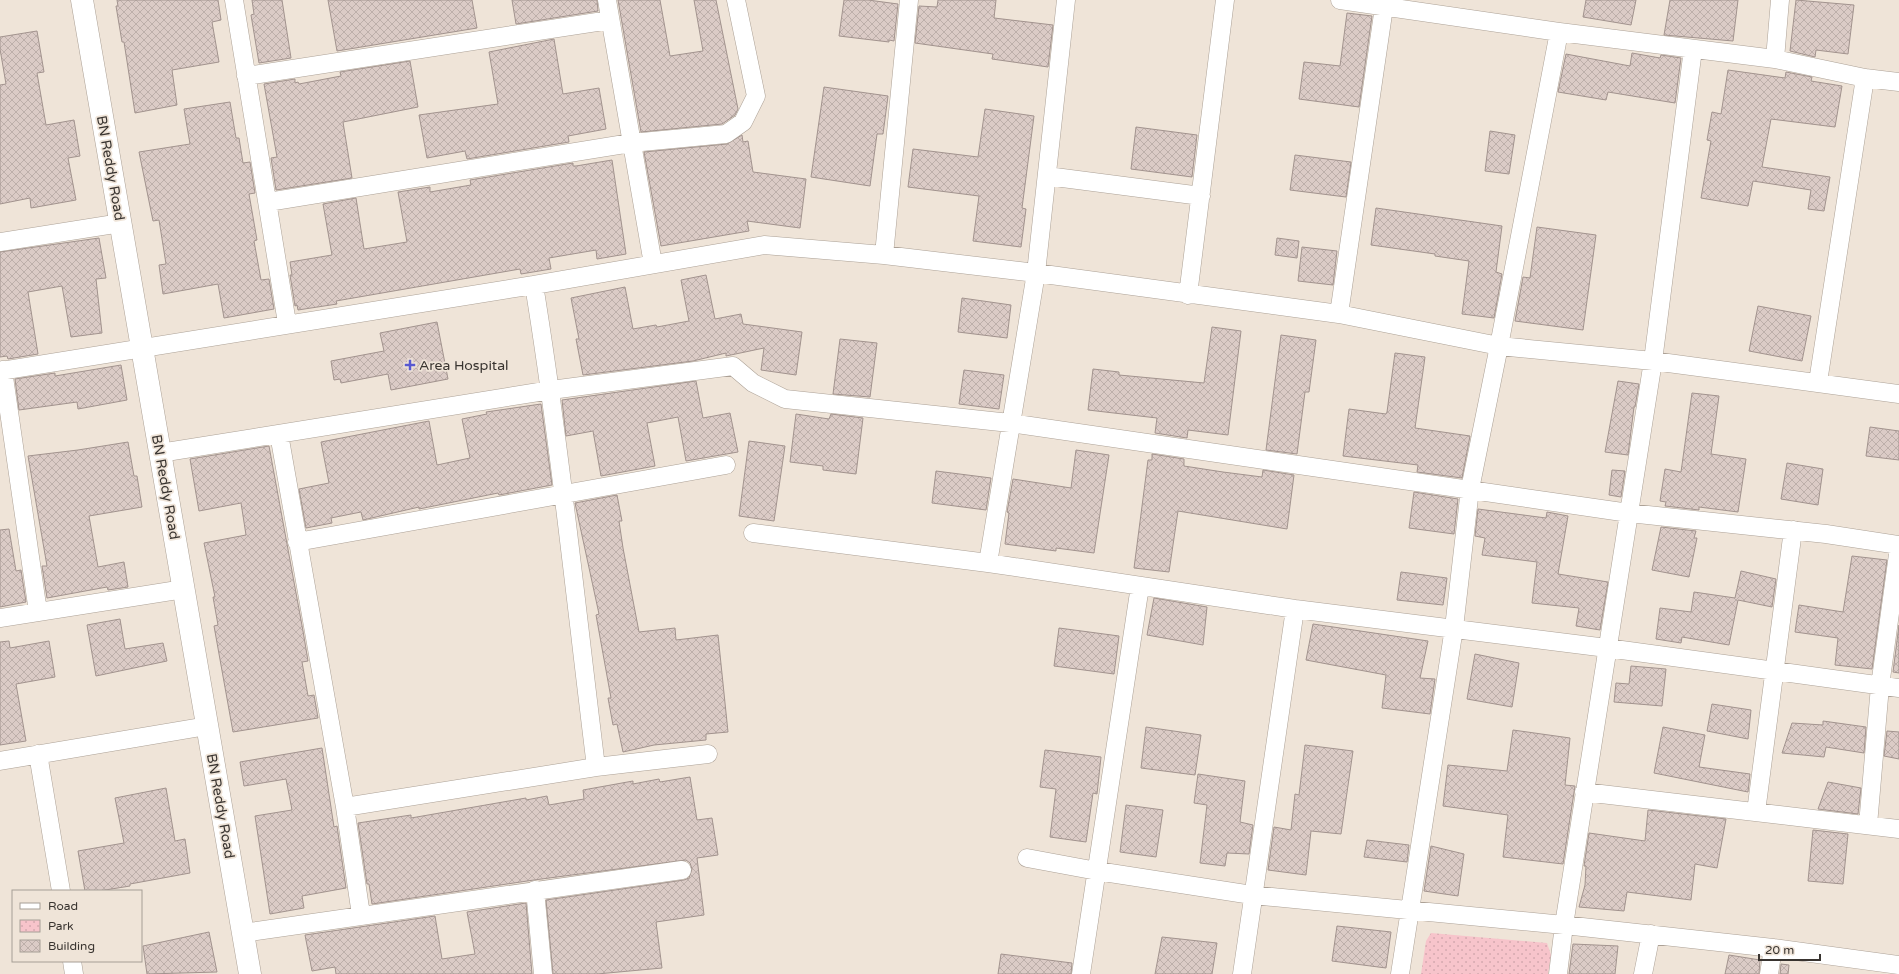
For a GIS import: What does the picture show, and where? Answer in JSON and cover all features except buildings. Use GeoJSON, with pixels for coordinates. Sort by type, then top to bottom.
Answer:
{"type":"FeatureCollection","features":[{"type":"Feature","properties":{"kind":"street","name":"BN Reddy Road"},"geometry":{"type":"LineString","coordinates":[[82,0],[250,974]]}},
{"type":"Feature","properties":{"kind":"street"},"geometry":{"type":"LineString","coordinates":[[234,0],[287,323]]}},
{"type":"Feature","properties":{"kind":"street"},"geometry":{"type":"LineString","coordinates":[[607,0],[653,264]]}},
{"type":"Feature","properties":{"kind":"street"},"geometry":{"type":"LineString","coordinates":[[268,202],[631,143],[726,134],[743,122],[756,96],[736,0]]}},
{"type":"Feature","properties":{"kind":"street"},"geometry":{"type":"LineString","coordinates":[[884,255],[910,0]]}},
{"type":"Feature","properties":{"kind":"street"},"geometry":{"type":"LineString","coordinates":[[988,563],[1036,273],[1066,0]]}},
{"type":"Feature","properties":{"kind":"street"},"geometry":{"type":"LineString","coordinates":[[1188,295],[1225,0]]}},
{"type":"Feature","properties":{"kind":"street"},"geometry":{"type":"LineString","coordinates":[[1337,0],[1559,32],[1775,59],[1865,78],[1899,82]]}},
{"type":"Feature","properties":{"kind":"street"},"geometry":{"type":"LineString","coordinates":[[1775,59],[1780,0]]}},
{"type":"Feature","properties":{"kind":"street"},"geometry":{"type":"LineString","coordinates":[[1339,314],[1384,6]]}},
{"type":"Feature","properties":{"kind":"street"},"geometry":{"type":"LineString","coordinates":[[246,76],[610,20]]}},
{"type":"Feature","properties":{"kind":"street"},"geometry":{"type":"LineString","coordinates":[[1400,974],[1454,628],[1470,489],[1559,32]]}},
{"type":"Feature","properties":{"kind":"street"},"geometry":{"type":"LineString","coordinates":[[1558,974],[1584,792],[1653,361],[1693,49]]}},
{"type":"Feature","properties":{"kind":"street"},"geometry":{"type":"LineString","coordinates":[[1818,382],[1865,78]]}},
{"type":"Feature","properties":{"kind":"street"},"geometry":{"type":"LineString","coordinates":[[1047,176],[1201,196]]}},
{"type":"Feature","properties":{"kind":"street"},"geometry":{"type":"LineString","coordinates":[[0,242],[121,223]]}},
{"type":"Feature","properties":{"kind":"street"},"geometry":{"type":"LineString","coordinates":[[38,612],[2,370],[287,323],[534,285],[764,245],[884,255],[1036,273],[1188,295],[1339,314],[1499,346],[1653,361],[1899,394]]}},
{"type":"Feature","properties":{"kind":"street"},"geometry":{"type":"LineString","coordinates":[[534,285],[551,390],[562,493],[596,767]]}},
{"type":"Feature","properties":{"kind":"street"},"geometry":{"type":"LineString","coordinates":[[160,453],[551,390],[733,366],[753,383],[785,399],[1010,423],[1629,513],[1793,530],[1899,546],[1880,686],[1868,825]]}},
{"type":"Feature","properties":{"kind":"street"},"geometry":{"type":"LineString","coordinates":[[279,434],[345,807],[361,915]]}},
{"type":"Feature","properties":{"kind":"street"},"geometry":{"type":"LineString","coordinates":[[297,542],[562,493],[726,465]]}},
{"type":"Feature","properties":{"kind":"street"},"geometry":{"type":"LineString","coordinates":[[1756,812],[1793,530]]}},
{"type":"Feature","properties":{"kind":"street"},"geometry":{"type":"LineString","coordinates":[[753,533],[988,563],[1295,609],[1607,648],[1899,688]]}},
{"type":"Feature","properties":{"kind":"street"},"geometry":{"type":"LineString","coordinates":[[1081,974],[1140,586]]}},
{"type":"Feature","properties":{"kind":"street"},"geometry":{"type":"LineString","coordinates":[[0,618],[184,589]]}},
{"type":"Feature","properties":{"kind":"street"},"geometry":{"type":"LineString","coordinates":[[1242,974],[1252,895],[1295,609]]}},
{"type":"Feature","properties":{"kind":"street"},"geometry":{"type":"LineString","coordinates":[[0,761],[207,726]]}},
{"type":"Feature","properties":{"kind":"street"},"geometry":{"type":"LineString","coordinates":[[38,754],[61,890]]}},
{"type":"Feature","properties":{"kind":"street"},"geometry":{"type":"LineString","coordinates":[[345,807],[596,767],[708,754]]}},
{"type":"Feature","properties":{"kind":"street"},"geometry":{"type":"LineString","coordinates":[[1584,792],[1899,829]]}},
{"type":"Feature","properties":{"kind":"street"},"geometry":{"type":"LineString","coordinates":[[1028,858],[1096,872],[1252,895],[1651,934],[1773,948],[1899,965]]}},
{"type":"Feature","properties":{"kind":"street"},"geometry":{"type":"LineString","coordinates":[[243,933],[682,870]]}},
{"type":"Feature","properties":{"kind":"street"},"geometry":{"type":"LineString","coordinates":[[535,890],[543,974]]}},
{"type":"Feature","properties":{"kind":"street"},"geometry":{"type":"LineString","coordinates":[[1643,974],[1651,934]]}},
{"type":"Feature","properties":{"kind":"street"},"geometry":{"type":"LineString","coordinates":[[1768,974],[1773,948]]}},
{"type":"Feature","properties":{"kind":"street"},"geometry":{"type":"LineString","coordinates":[[72,962],[74,974]]}},
{"type":"Feature","properties":{"kind":"green space"},"geometry":{"type":"Polygon","coordinates":[[[1431,933],[1547,943],[1551,955],[1548,974],[1421,974],[1426,941],[1431,933]]]}},
{"type":"Feature","properties":{"kind":"place","name":"Area Hospital"},"geometry":{"type":"Point","coordinates":[410,365]}}]}
